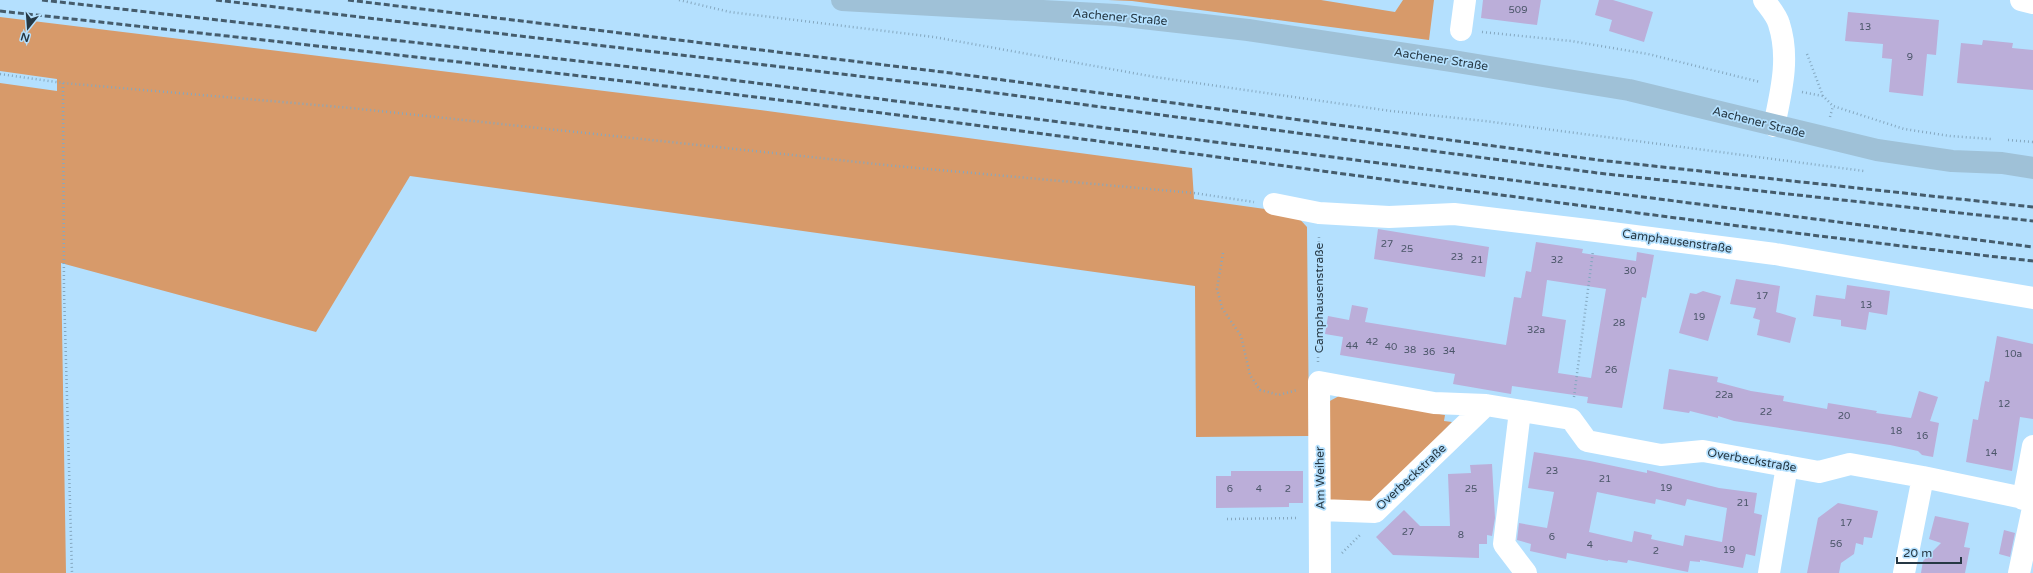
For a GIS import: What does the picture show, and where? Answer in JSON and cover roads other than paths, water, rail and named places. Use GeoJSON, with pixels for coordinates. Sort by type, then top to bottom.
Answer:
{"type":"FeatureCollection","features":[{"type":"Feature","properties":{"kind":"main road","name":"Aachener Straße"},"geometry":{"type":"LineString","coordinates":[[842,0],[1116,15],[1248,30],[1629,90],[1877,150],[1952,160],[2002,163],[2033,168]]}},
{"type":"Feature","properties":{"kind":"street"},"geometry":{"type":"LineString","coordinates":[[1461,30],[1465,0]]}},
{"type":"Feature","properties":{"kind":"street"},"geometry":{"type":"LineString","coordinates":[[1764,0],[1779,23],[1785,58],[1782,87],[1774,126]]}},
{"type":"Feature","properties":{"kind":"street"},"geometry":{"type":"LineString","coordinates":[[2021,0],[2033,2]]}},
{"type":"Feature","properties":{"kind":"street","name":"Camphausenstraße"},"geometry":{"type":"LineString","coordinates":[[1274,204],[1319,213],[1389,216],[1454,214],[1596,230],[1775,254],[2033,298]]}},
{"type":"Feature","properties":{"kind":"street","name":"Am Weiher"},"geometry":{"type":"LineString","coordinates":[[1320,569],[1318,385],[1434,404],[1486,405]]}},
{"type":"Feature","properties":{"kind":"street"},"geometry":{"type":"LineString","coordinates":[[1486,405],[1520,411],[1504,544],[1526,573]]}},
{"type":"Feature","properties":{"kind":"street","name":"Overbeckstraße"},"geometry":{"type":"LineString","coordinates":[[1320,514],[1376,512],[1486,405]]}},
{"type":"Feature","properties":{"kind":"street","name":"Overbeckstraße"},"geometry":{"type":"LineString","coordinates":[[1520,411],[1571,419],[1587,441],[1661,455],[1703,451],[1819,472],[1850,464],[1923,477],[2030,502]]}},
{"type":"Feature","properties":{"kind":"street"},"geometry":{"type":"LineString","coordinates":[[2019,573],[2030,502],[2033,446]]}},
{"type":"Feature","properties":{"kind":"street"},"geometry":{"type":"LineString","coordinates":[[1769,573],[1787,466]]}},
{"type":"Feature","properties":{"kind":"street"},"geometry":{"type":"LineString","coordinates":[[1904,573],[1923,477]]}},
{"type":"Feature","properties":{"kind":"railway"},"geometry":{"type":"LineString","coordinates":[[42,0],[631,67],[2033,247]]}},
{"type":"Feature","properties":{"kind":"railway"},"geometry":{"type":"LineString","coordinates":[[216,0],[951,87],[1598,173],[2033,221]]}},
{"type":"Feature","properties":{"kind":"railway"},"geometry":{"type":"LineString","coordinates":[[348,0],[951,73],[1598,160],[2033,207]]}},
{"type":"Feature","properties":{"kind":"railway"},"geometry":{"type":"LineString","coordinates":[[0,11],[713,92],[1627,212],[2033,261]]}}]}
